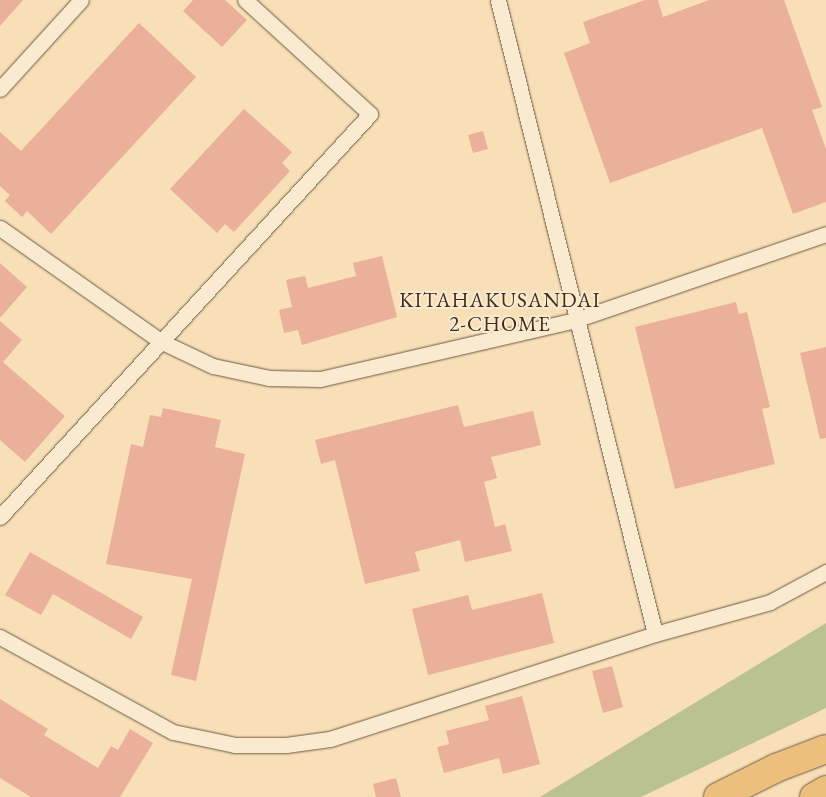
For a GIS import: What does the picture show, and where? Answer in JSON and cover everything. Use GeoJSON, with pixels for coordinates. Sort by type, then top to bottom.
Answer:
{"type":"FeatureCollection","features":[{"type":"Feature","properties":{"kind":"highway"},"geometry":{"type":"LineString","coordinates":[[718,797],[776,768],[826,749]]}},
{"type":"Feature","properties":{"kind":"highway"},"geometry":{"type":"LineString","coordinates":[[814,797],[826,790]]}},
{"type":"Feature","properties":{"kind":"street"},"geometry":{"type":"LineString","coordinates":[[0,89],[81,0]]}},
{"type":"Feature","properties":{"kind":"street"},"geometry":{"type":"LineString","coordinates":[[0,517],[370,114],[245,0]]}},
{"type":"Feature","properties":{"kind":"street"},"geometry":{"type":"LineString","coordinates":[[498,0],[575,320],[655,634]]}},
{"type":"Feature","properties":{"kind":"street"},"geometry":{"type":"LineString","coordinates":[[0,228],[160,341],[214,366],[269,378],[320,379],[575,320],[826,234]]}},
{"type":"Feature","properties":{"kind":"street"},"geometry":{"type":"LineString","coordinates":[[0,637],[173,732],[235,745],[286,745],[330,739],[655,634],[770,602],[826,572]]}},
{"type":"Feature","properties":{"kind":"green space"},"geometry":{"type":"Polygon","coordinates":[[[826,623],[826,708],[641,797],[540,797],[826,623]]]}},
{"type":"Feature","properties":{"kind":"building"},"geometry":{"type":"Polygon","coordinates":[[[0,0],[23,0],[0,26],[0,0]]]}},
{"type":"Feature","properties":{"kind":"building"},"geometry":{"type":"Polygon","coordinates":[[[193,0],[225,0],[247,20],[222,47],[183,11],[193,0]]]}},
{"type":"Feature","properties":{"kind":"building"},"geometry":{"type":"Polygon","coordinates":[[[645,0],[658,0],[663,17],[709,0],[784,0],[822,107],[812,110],[826,149],[826,202],[793,214],[762,128],[610,183],[564,53],[590,43],[583,22],[645,0]]]}},
{"type":"Feature","properties":{"kind":"building"},"geometry":{"type":"Polygon","coordinates":[[[139,23],[196,77],[51,234],[27,211],[22,217],[5,201],[10,195],[0,186],[0,132],[21,151],[139,23]]]}},
{"type":"Feature","properties":{"kind":"building"},"geometry":{"type":"Polygon","coordinates":[[[244,109],[292,152],[282,163],[290,171],[234,232],[225,224],[217,233],[170,189],[244,109]]]}},
{"type":"Feature","properties":{"kind":"building"},"geometry":{"type":"Polygon","coordinates":[[[483,131],[488,149],[473,153],[468,135],[483,131]]]}},
{"type":"Feature","properties":{"kind":"building"},"geometry":{"type":"Polygon","coordinates":[[[382,256],[397,317],[302,345],[298,330],[284,333],[279,310],[292,307],[286,280],[305,276],[308,288],[356,276],[353,263],[382,256]]]}},
{"type":"Feature","properties":{"kind":"building"},"geometry":{"type":"Polygon","coordinates":[[[0,263],[27,287],[0,318],[0,263]]]}},
{"type":"Feature","properties":{"kind":"building"},"geometry":{"type":"Polygon","coordinates":[[[736,302],[739,314],[747,312],[770,407],[762,409],[775,464],[675,489],[635,327],[736,302]]]}},
{"type":"Feature","properties":{"kind":"building"},"geometry":{"type":"Polygon","coordinates":[[[0,321],[22,340],[3,362],[65,416],[25,462],[0,440],[0,321]]]}},
{"type":"Feature","properties":{"kind":"building"},"geometry":{"type":"Polygon","coordinates":[[[826,347],[826,438],[820,439],[800,353],[826,347]]]}},
{"type":"Feature","properties":{"kind":"building"},"geometry":{"type":"Polygon","coordinates":[[[458,405],[464,427],[533,411],[541,445],[491,457],[497,478],[484,482],[495,527],[505,524],[512,551],[465,562],[460,540],[415,552],[420,571],[365,584],[335,460],[321,464],[315,440],[458,405]]]}},
{"type":"Feature","properties":{"kind":"building"},"geometry":{"type":"Polygon","coordinates":[[[163,408],[221,420],[215,447],[245,454],[196,681],[171,675],[192,579],[106,564],[131,444],[143,447],[150,415],[161,417],[163,408]]]}},
{"type":"Feature","properties":{"kind":"building"},"geometry":{"type":"Polygon","coordinates":[[[30,552],[143,617],[131,639],[53,594],[41,615],[5,595],[30,552]]]}},
{"type":"Feature","properties":{"kind":"building"},"geometry":{"type":"Polygon","coordinates":[[[542,593],[554,643],[428,675],[412,609],[468,595],[472,610],[542,593]]]}},
{"type":"Feature","properties":{"kind":"building"},"geometry":{"type":"Polygon","coordinates":[[[612,666],[623,707],[603,713],[592,671],[612,666]]]}},
{"type":"Feature","properties":{"kind":"building"},"geometry":{"type":"Polygon","coordinates":[[[522,696],[540,764],[503,774],[499,758],[444,773],[437,747],[449,744],[446,731],[489,720],[485,706],[522,696]]]}},
{"type":"Feature","properties":{"kind":"building"},"geometry":{"type":"Polygon","coordinates":[[[0,699],[48,729],[44,735],[98,768],[111,746],[118,750],[130,729],[153,743],[120,797],[31,797],[0,778],[0,699]]]}},
{"type":"Feature","properties":{"kind":"building"},"geometry":{"type":"Polygon","coordinates":[[[396,778],[401,797],[376,797],[373,784],[396,778]]]}},
{"type":"Feature","properties":{"kind":"district","name":"KITAHAKUSANDAI 2-CHOME"},"geometry":{"type":"Point","coordinates":[500,312]}}]}
